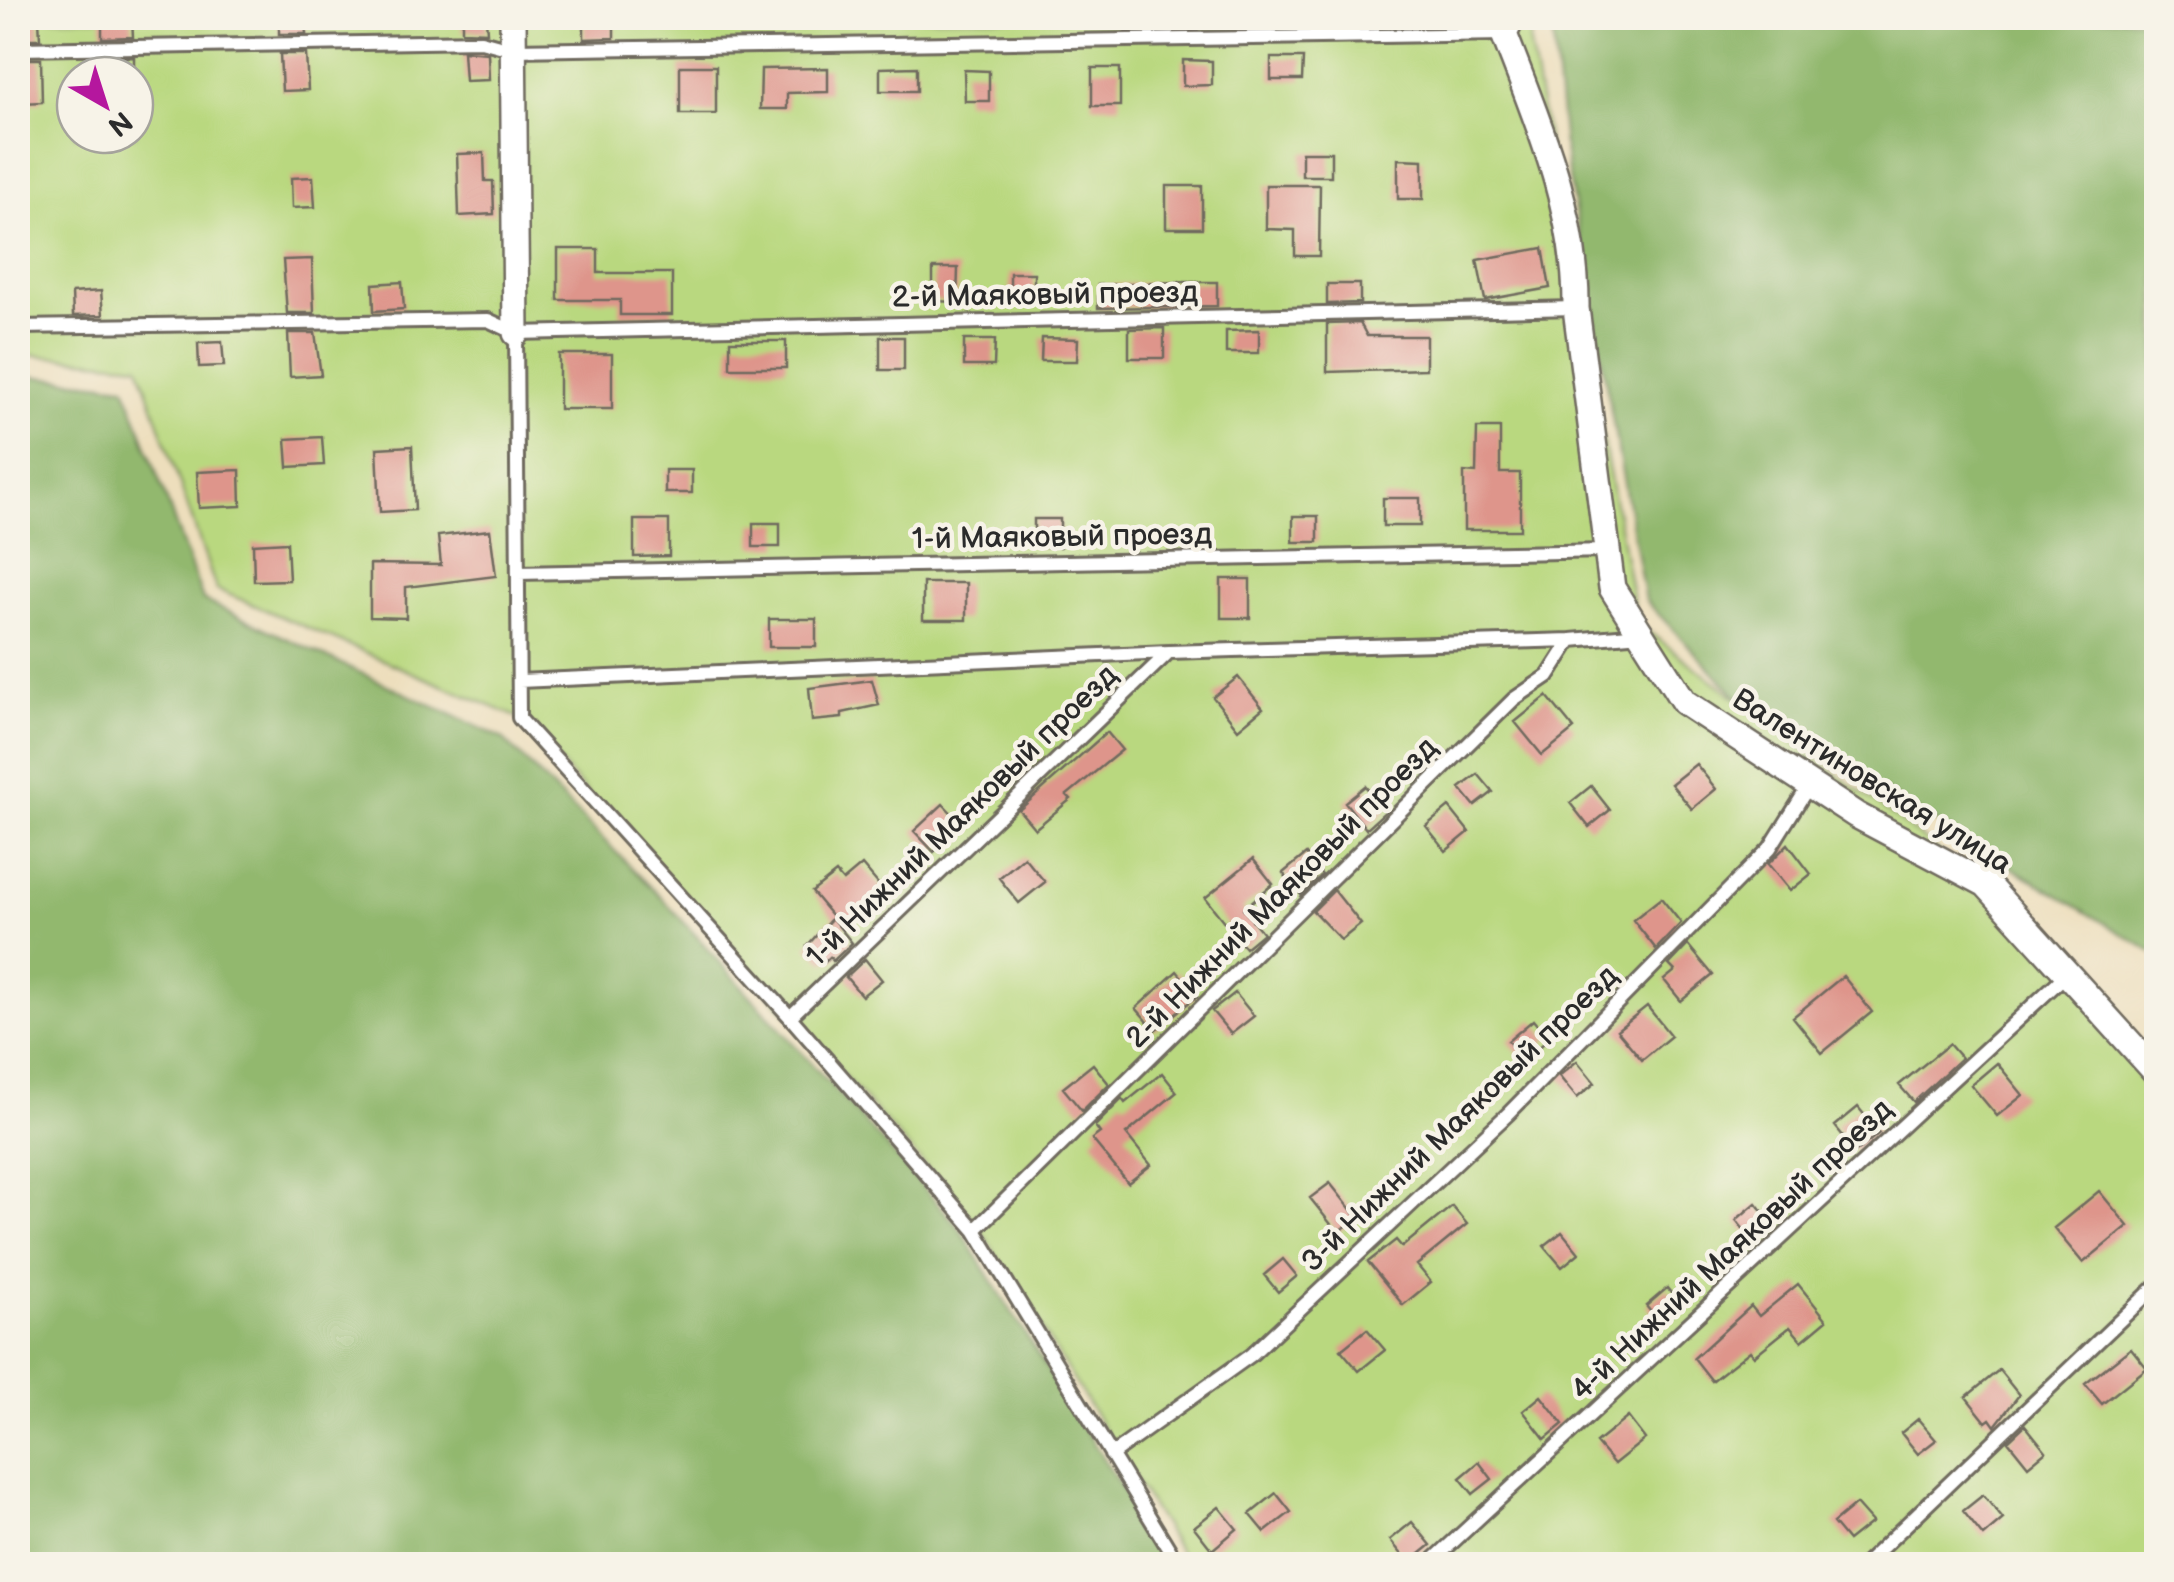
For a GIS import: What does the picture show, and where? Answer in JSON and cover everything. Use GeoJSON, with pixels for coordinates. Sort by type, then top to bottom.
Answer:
{"type":"FeatureCollection","features":[{"type":"Feature","properties":{"kind":"street"},"geometry":{"type":"LineString","coordinates":[[513,18],[516,332]]}},
{"type":"Feature","properties":{"kind":"street","name":"Валентиновская улица"},"geometry":{"type":"LineString","coordinates":[[1508,26],[1551,159],[1576,266],[1576,308],[1612,588],[1684,702],[1810,784],[1986,884],[2156,1072]]}},
{"type":"Feature","properties":{"kind":"lane"},"geometry":{"type":"LineString","coordinates":[[18,49],[481,41],[514,50],[1508,26]]}},
{"type":"Feature","properties":{"kind":"lane","name":"2-й Маяковый проезд"},"geometry":{"type":"LineString","coordinates":[[18,326],[488,320],[516,332],[1576,308]]}},
{"type":"Feature","properties":{"kind":"lane"},"geometry":{"type":"LineString","coordinates":[[516,332],[519,718],[790,1017],[975,1230],[1178,1564]]}},
{"type":"Feature","properties":{"kind":"lane","name":"1-й Маяковый проезд"},"geometry":{"type":"LineString","coordinates":[[518,573],[1607,551]]}},
{"type":"Feature","properties":{"kind":"lane"},"geometry":{"type":"LineString","coordinates":[[518,681],[1169,652],[1571,640],[1641,634]]}},
{"type":"Feature","properties":{"kind":"lane","name":"2-й Нижний Маяковый проезд"},"geometry":{"type":"LineString","coordinates":[[975,1230],[1514,700],[1548,676],[1571,640]]}},
{"type":"Feature","properties":{"kind":"lane","name":"1-й Нижний Маяковый проезд"},"geometry":{"type":"LineString","coordinates":[[790,1017],[1169,652]]}},
{"type":"Feature","properties":{"kind":"lane","name":"3-й Нижний Маяковый проезд"},"geometry":{"type":"LineString","coordinates":[[1111,1456],[1250,1355],[1508,1114],[1770,848],[1810,784]]}},
{"type":"Feature","properties":{"kind":"lane","name":"4-й Нижний Маяковый проезд"},"geometry":{"type":"LineString","coordinates":[[1429,1564],[2068,972]]}},
{"type":"Feature","properties":{"kind":"lane"},"geometry":{"type":"LineString","coordinates":[[1865,1564],[2156,1286]]}},
{"type":"Feature","properties":{"kind":"green space"},"geometry":{"type":"Polygon","coordinates":[[[18,18],[1544,18],[1529,40],[1637,623],[1993,892],[2156,1065],[2156,1564],[1187,1564],[976,1222],[519,718],[216,589],[139,365],[18,354],[18,18]]]}},
{"type":"Feature","properties":{"kind":"green space"},"geometry":{"type":"Polygon","coordinates":[[[1551,18],[2156,18],[2156,954],[1751,711],[1645,600],[1565,155],[1551,18]]]}},
{"type":"Feature","properties":{"kind":"green space"},"geometry":{"type":"Polygon","coordinates":[[[18,375],[125,386],[203,600],[502,738],[662,898],[958,1226],[1169,1564],[18,1564],[18,375]]]}},
{"type":"Feature","properties":{"kind":"building"},"geometry":{"type":"Polygon","coordinates":[[[18,18],[39,18],[40,39],[18,39],[18,18]]]}},
{"type":"Feature","properties":{"kind":"building"},"geometry":{"type":"Polygon","coordinates":[[[102,18],[132,18],[133,37],[102,38],[102,18]]]}},
{"type":"Feature","properties":{"kind":"building"},"geometry":{"type":"Polygon","coordinates":[[[279,18],[305,18],[306,34],[279,34],[279,18]]]}},
{"type":"Feature","properties":{"kind":"building"},"geometry":{"type":"Polygon","coordinates":[[[462,18],[486,18],[487,32],[462,31],[462,18]]]}},
{"type":"Feature","properties":{"kind":"building"},"geometry":{"type":"Polygon","coordinates":[[[584,18],[614,18],[614,38],[584,39],[584,18]]]}},
{"type":"Feature","properties":{"kind":"building"},"geometry":{"type":"Polygon","coordinates":[[[463,51],[488,53],[489,80],[465,81],[463,51]]]}},
{"type":"Feature","properties":{"kind":"building"},"geometry":{"type":"Polygon","coordinates":[[[280,54],[306,54],[308,90],[282,91],[280,54]]]}},
{"type":"Feature","properties":{"kind":"building"},"geometry":{"type":"Polygon","coordinates":[[[1271,58],[1303,58],[1302,80],[1271,80],[1271,58]]]}},
{"type":"Feature","properties":{"kind":"building"},"geometry":{"type":"Polygon","coordinates":[[[20,59],[41,59],[42,102],[22,103],[20,59]]]}},
{"type":"Feature","properties":{"kind":"building"},"geometry":{"type":"Polygon","coordinates":[[[1183,60],[1212,61],[1212,85],[1183,86],[1183,60]]]}},
{"type":"Feature","properties":{"kind":"building"},"geometry":{"type":"Polygon","coordinates":[[[680,66],[716,66],[716,114],[680,114],[680,66]]]}},
{"type":"Feature","properties":{"kind":"building"},"geometry":{"type":"Polygon","coordinates":[[[917,67],[917,91],[880,91],[880,68],[917,67]]]}},
{"type":"Feature","properties":{"kind":"building"},"geometry":{"type":"Polygon","coordinates":[[[828,68],[828,92],[787,93],[787,109],[760,109],[761,69],[828,68]]]}},
{"type":"Feature","properties":{"kind":"building"},"geometry":{"type":"Polygon","coordinates":[[[1092,68],[1120,68],[1120,106],[1092,106],[1092,68]]]}},
{"type":"Feature","properties":{"kind":"building"},"geometry":{"type":"Polygon","coordinates":[[[964,70],[989,71],[989,101],[965,101],[964,70]]]}},
{"type":"Feature","properties":{"kind":"building"},"geometry":{"type":"Polygon","coordinates":[[[1302,152],[1331,152],[1331,176],[1302,176],[1302,152]]]}},
{"type":"Feature","properties":{"kind":"building"},"geometry":{"type":"Polygon","coordinates":[[[484,153],[485,181],[493,181],[494,214],[459,216],[457,154],[484,153]]]}},
{"type":"Feature","properties":{"kind":"building"},"geometry":{"type":"Polygon","coordinates":[[[1398,159],[1423,160],[1423,199],[1398,199],[1398,159]]]}},
{"type":"Feature","properties":{"kind":"building"},"geometry":{"type":"Polygon","coordinates":[[[313,177],[315,207],[292,208],[291,178],[313,177]]]}},
{"type":"Feature","properties":{"kind":"building"},"geometry":{"type":"Polygon","coordinates":[[[1266,185],[1320,185],[1319,256],[1295,256],[1295,230],[1266,229],[1266,185]]]}},
{"type":"Feature","properties":{"kind":"building"},"geometry":{"type":"Polygon","coordinates":[[[1166,186],[1202,186],[1202,228],[1166,228],[1166,186]]]}},
{"type":"Feature","properties":{"kind":"building"},"geometry":{"type":"Polygon","coordinates":[[[1543,248],[1550,288],[1485,300],[1477,260],[1543,248]]]}},
{"type":"Feature","properties":{"kind":"building"},"geometry":{"type":"Polygon","coordinates":[[[558,249],[598,249],[598,273],[672,273],[672,315],[620,315],[620,300],[558,300],[558,249]]]}},
{"type":"Feature","properties":{"kind":"building"},"geometry":{"type":"Polygon","coordinates":[[[312,259],[314,313],[287,313],[283,260],[312,259]]]}},
{"type":"Feature","properties":{"kind":"building"},"geometry":{"type":"Polygon","coordinates":[[[933,268],[958,268],[957,302],[933,301],[933,268]]]}},
{"type":"Feature","properties":{"kind":"building"},"geometry":{"type":"Polygon","coordinates":[[[1010,273],[1034,273],[1034,300],[1010,300],[1010,273]]]}},
{"type":"Feature","properties":{"kind":"building"},"geometry":{"type":"Polygon","coordinates":[[[402,282],[404,309],[374,311],[373,284],[402,282]]]}},
{"type":"Feature","properties":{"kind":"building"},"geometry":{"type":"Polygon","coordinates":[[[1217,282],[1217,306],[1098,308],[1098,285],[1217,282]]]}},
{"type":"Feature","properties":{"kind":"building"},"geometry":{"type":"Polygon","coordinates":[[[1327,284],[1360,284],[1360,303],[1327,304],[1327,284]]]}},
{"type":"Feature","properties":{"kind":"building"},"geometry":{"type":"Polygon","coordinates":[[[101,291],[103,315],[73,316],[72,293],[101,291]]]}},
{"type":"Feature","properties":{"kind":"building"},"geometry":{"type":"Polygon","coordinates":[[[1360,323],[1367,336],[1426,336],[1426,369],[1327,372],[1327,324],[1360,323]]]}},
{"type":"Feature","properties":{"kind":"building"},"geometry":{"type":"Polygon","coordinates":[[[1164,328],[1164,358],[1129,358],[1129,329],[1164,328]]]}},
{"type":"Feature","properties":{"kind":"building"},"geometry":{"type":"Polygon","coordinates":[[[1259,330],[1259,353],[1226,353],[1226,331],[1259,330]]]}},
{"type":"Feature","properties":{"kind":"building"},"geometry":{"type":"Polygon","coordinates":[[[288,333],[315,333],[321,375],[290,377],[288,333]]]}},
{"type":"Feature","properties":{"kind":"building"},"geometry":{"type":"Polygon","coordinates":[[[880,337],[904,337],[904,370],[880,370],[880,337]]]}},
{"type":"Feature","properties":{"kind":"building"},"geometry":{"type":"Polygon","coordinates":[[[1042,338],[1078,339],[1077,361],[1041,361],[1042,338]]]}},
{"type":"Feature","properties":{"kind":"building"},"geometry":{"type":"Polygon","coordinates":[[[964,340],[995,340],[994,366],[964,366],[964,340]]]}},
{"type":"Feature","properties":{"kind":"building"},"geometry":{"type":"Polygon","coordinates":[[[730,341],[786,341],[786,368],[730,368],[730,341]]]}},
{"type":"Feature","properties":{"kind":"building"},"geometry":{"type":"Polygon","coordinates":[[[222,342],[224,366],[199,367],[198,343],[222,342]]]}},
{"type":"Feature","properties":{"kind":"building"},"geometry":{"type":"Polygon","coordinates":[[[559,354],[612,354],[612,409],[559,409],[559,354]]]}},
{"type":"Feature","properties":{"kind":"building"},"geometry":{"type":"Polygon","coordinates":[[[1477,428],[1500,428],[1500,473],[1520,473],[1520,530],[1464,530],[1464,472],[1476,473],[1477,428]]]}},
{"type":"Feature","properties":{"kind":"building"},"geometry":{"type":"Polygon","coordinates":[[[322,437],[324,465],[288,467],[286,439],[322,437]]]}},
{"type":"Feature","properties":{"kind":"building"},"geometry":{"type":"Polygon","coordinates":[[[412,446],[415,510],[380,512],[377,448],[412,446]]]}},
{"type":"Feature","properties":{"kind":"building"},"geometry":{"type":"Polygon","coordinates":[[[240,470],[241,506],[199,508],[197,472],[240,470]]]}},
{"type":"Feature","properties":{"kind":"building"},"geometry":{"type":"Polygon","coordinates":[[[665,470],[692,470],[692,493],[665,493],[665,470]]]}},
{"type":"Feature","properties":{"kind":"building"},"geometry":{"type":"Polygon","coordinates":[[[1383,498],[1420,498],[1420,526],[1383,526],[1383,498]]]}},
{"type":"Feature","properties":{"kind":"building"},"geometry":{"type":"Polygon","coordinates":[[[1293,516],[1318,516],[1318,542],[1293,542],[1293,516]]]}},
{"type":"Feature","properties":{"kind":"building"},"geometry":{"type":"Polygon","coordinates":[[[1034,519],[1060,519],[1060,547],[1034,547],[1034,519]]]}},
{"type":"Feature","properties":{"kind":"building"},"geometry":{"type":"Polygon","coordinates":[[[634,520],[669,520],[669,556],[634,557],[634,520]]]}},
{"type":"Feature","properties":{"kind":"building"},"geometry":{"type":"Polygon","coordinates":[[[753,523],[780,523],[780,547],[753,547],[753,523]]]}},
{"type":"Feature","properties":{"kind":"building"},"geometry":{"type":"Polygon","coordinates":[[[490,530],[496,576],[406,587],[406,618],[370,617],[370,564],[441,565],[438,536],[490,530]]]}},
{"type":"Feature","properties":{"kind":"building"},"geometry":{"type":"Polygon","coordinates":[[[287,542],[289,580],[254,581],[253,544],[287,542]]]}},
{"type":"Feature","properties":{"kind":"building"},"geometry":{"type":"Polygon","coordinates":[[[1221,579],[1250,579],[1250,618],[1221,618],[1221,579]]]}},
{"type":"Feature","properties":{"kind":"building"},"geometry":{"type":"Polygon","coordinates":[[[923,583],[966,583],[966,620],[923,620],[923,583]]]}},
{"type":"Feature","properties":{"kind":"building"},"geometry":{"type":"Polygon","coordinates":[[[769,619],[816,619],[816,647],[769,647],[769,619]]]}},
{"type":"Feature","properties":{"kind":"building"},"geometry":{"type":"Polygon","coordinates":[[[1238,677],[1263,708],[1238,729],[1213,697],[1238,677]]]}},
{"type":"Feature","properties":{"kind":"building"},"geometry":{"type":"Polygon","coordinates":[[[872,680],[879,705],[842,713],[842,718],[812,721],[809,688],[872,680]]]}},
{"type":"Feature","properties":{"kind":"building"},"geometry":{"type":"Polygon","coordinates":[[[1547,696],[1574,729],[1542,755],[1515,722],[1547,696]]]}},
{"type":"Feature","properties":{"kind":"building"},"geometry":{"type":"Polygon","coordinates":[[[1107,732],[1122,750],[1067,795],[1071,799],[1035,829],[1019,810],[1107,732]]]}},
{"type":"Feature","properties":{"kind":"building"},"geometry":{"type":"Polygon","coordinates":[[[1696,764],[1716,789],[1692,809],[1671,784],[1696,764]]]}},
{"type":"Feature","properties":{"kind":"building"},"geometry":{"type":"Polygon","coordinates":[[[1478,774],[1493,792],[1475,806],[1460,788],[1478,774]]]}},
{"type":"Feature","properties":{"kind":"building"},"geometry":{"type":"Polygon","coordinates":[[[1365,786],[1386,811],[1366,829],[1345,802],[1365,786]]]}},
{"type":"Feature","properties":{"kind":"building"},"geometry":{"type":"Polygon","coordinates":[[[1591,786],[1610,810],[1589,827],[1570,803],[1591,786]]]}},
{"type":"Feature","properties":{"kind":"building"},"geometry":{"type":"Polygon","coordinates":[[[943,804],[962,824],[934,852],[914,831],[943,804]]]}},
{"type":"Feature","properties":{"kind":"building"},"geometry":{"type":"Polygon","coordinates":[[[1449,807],[1469,832],[1446,851],[1426,826],[1449,807]]]}},
{"type":"Feature","properties":{"kind":"building"},"geometry":{"type":"Polygon","coordinates":[[[1788,844],[1811,874],[1790,891],[1768,864],[1788,844]]]}},
{"type":"Feature","properties":{"kind":"building"},"geometry":{"type":"Polygon","coordinates":[[[1306,854],[1322,875],[1301,895],[1283,873],[1306,854]]]}},
{"type":"Feature","properties":{"kind":"building"},"geometry":{"type":"Polygon","coordinates":[[[1024,857],[1045,882],[1019,903],[999,878],[1024,857]]]}},
{"type":"Feature","properties":{"kind":"building"},"geometry":{"type":"Polygon","coordinates":[[[1253,859],[1273,884],[1243,909],[1263,933],[1245,948],[1205,898],[1253,859]]]}},
{"type":"Feature","properties":{"kind":"building"},"geometry":{"type":"Polygon","coordinates":[[[862,865],[885,892],[842,928],[812,892],[836,873],[843,881],[862,865]]]}},
{"type":"Feature","properties":{"kind":"building"},"geometry":{"type":"Polygon","coordinates":[[[1334,890],[1361,924],[1341,940],[1313,911],[1334,890]]]}},
{"type":"Feature","properties":{"kind":"building"},"geometry":{"type":"Polygon","coordinates":[[[1661,898],[1681,923],[1656,949],[1633,920],[1661,898]]]}},
{"type":"Feature","properties":{"kind":"building"},"geometry":{"type":"Polygon","coordinates":[[[832,918],[852,943],[833,961],[830,957],[825,962],[807,946],[832,918]]]}},
{"type":"Feature","properties":{"kind":"building"},"geometry":{"type":"Polygon","coordinates":[[[1688,945],[1713,975],[1681,1001],[1664,980],[1675,971],[1669,965],[1688,945]]]}},
{"type":"Feature","properties":{"kind":"building"},"geometry":{"type":"Polygon","coordinates":[[[865,959],[882,980],[862,996],[846,977],[865,959]]]}},
{"type":"Feature","properties":{"kind":"building"},"geometry":{"type":"Polygon","coordinates":[[[1177,971],[1197,996],[1155,1030],[1136,1008],[1177,971]]]}},
{"type":"Feature","properties":{"kind":"building"},"geometry":{"type":"Polygon","coordinates":[[[1843,976],[1872,1012],[1822,1053],[1793,1017],[1843,976]]]}},
{"type":"Feature","properties":{"kind":"building"},"geometry":{"type":"Polygon","coordinates":[[[1235,993],[1254,1016],[1231,1034],[1212,1011],[1235,993]]]}},
{"type":"Feature","properties":{"kind":"building"},"geometry":{"type":"Polygon","coordinates":[[[1647,1006],[1671,1036],[1642,1060],[1617,1030],[1647,1006]]]}},
{"type":"Feature","properties":{"kind":"building"},"geometry":{"type":"Polygon","coordinates":[[[1533,1020],[1549,1039],[1523,1060],[1508,1041],[1533,1020]]]}},
{"type":"Feature","properties":{"kind":"building"},"geometry":{"type":"Polygon","coordinates":[[[1949,1044],[1961,1058],[1914,1102],[1899,1085],[1949,1044]]]}},
{"type":"Feature","properties":{"kind":"building"},"geometry":{"type":"Polygon","coordinates":[[[1577,1061],[1595,1083],[1577,1098],[1559,1076],[1577,1061]]]}},
{"type":"Feature","properties":{"kind":"building"},"geometry":{"type":"Polygon","coordinates":[[[1997,1063],[2023,1095],[1997,1116],[1971,1085],[1997,1063]]]}},
{"type":"Feature","properties":{"kind":"building"},"geometry":{"type":"Polygon","coordinates":[[[1093,1064],[1109,1084],[1082,1111],[1063,1088],[1093,1064]]]}},
{"type":"Feature","properties":{"kind":"building"},"geometry":{"type":"Polygon","coordinates":[[[1162,1073],[1177,1092],[1126,1134],[1151,1165],[1128,1183],[1092,1139],[1100,1133],[1095,1126],[1122,1099],[1125,1103],[1162,1073]]]}},
{"type":"Feature","properties":{"kind":"building"},"geometry":{"type":"Polygon","coordinates":[[[1858,1107],[1879,1133],[1856,1152],[1835,1126],[1858,1107]]]}},
{"type":"Feature","properties":{"kind":"building"},"geometry":{"type":"Polygon","coordinates":[[[1330,1183],[1357,1217],[1338,1233],[1310,1198],[1330,1183]]]}},
{"type":"Feature","properties":{"kind":"building"},"geometry":{"type":"Polygon","coordinates":[[[2099,1191],[2128,1226],[2083,1263],[2054,1228],[2099,1191]]]}},
{"type":"Feature","properties":{"kind":"building"},"geometry":{"type":"Polygon","coordinates":[[[1756,1203],[1775,1227],[1755,1243],[1736,1220],[1756,1203]]]}},
{"type":"Feature","properties":{"kind":"building"},"geometry":{"type":"Polygon","coordinates":[[[1452,1206],[1467,1224],[1417,1265],[1431,1282],[1403,1305],[1368,1262],[1396,1240],[1402,1247],[1452,1206]]]}},
{"type":"Feature","properties":{"kind":"building"},"geometry":{"type":"Polygon","coordinates":[[[1562,1232],[1579,1253],[1562,1267],[1544,1246],[1562,1232]]]}},
{"type":"Feature","properties":{"kind":"building"},"geometry":{"type":"Polygon","coordinates":[[[1283,1259],[1297,1276],[1278,1292],[1264,1275],[1283,1259]]]}},
{"type":"Feature","properties":{"kind":"building"},"geometry":{"type":"Polygon","coordinates":[[[1798,1284],[1827,1320],[1802,1341],[1790,1327],[1754,1356],[1750,1351],[1712,1381],[1694,1358],[1751,1306],[1759,1316],[1798,1284]]]}},
{"type":"Feature","properties":{"kind":"building"},"geometry":{"type":"Polygon","coordinates":[[[1667,1288],[1682,1307],[1661,1324],[1646,1306],[1667,1288]]]}},
{"type":"Feature","properties":{"kind":"building"},"geometry":{"type":"Polygon","coordinates":[[[1367,1329],[1385,1350],[1359,1371],[1341,1350],[1367,1329]]]}},
{"type":"Feature","properties":{"kind":"building"},"geometry":{"type":"Polygon","coordinates":[[[2131,1348],[2147,1368],[2102,1404],[2085,1384],[2131,1348]]]}},
{"type":"Feature","properties":{"kind":"building"},"geometry":{"type":"Polygon","coordinates":[[[1999,1370],[2019,1395],[1995,1426],[1990,1419],[1986,1422],[1966,1397],[1999,1370]]]}},
{"type":"Feature","properties":{"kind":"building"},"geometry":{"type":"Polygon","coordinates":[[[1541,1396],[1563,1424],[1545,1439],[1523,1411],[1541,1396]]]}},
{"type":"Feature","properties":{"kind":"building"},"geometry":{"type":"Polygon","coordinates":[[[1628,1417],[1645,1439],[1614,1464],[1596,1443],[1628,1417]]]}},
{"type":"Feature","properties":{"kind":"building"},"geometry":{"type":"Polygon","coordinates":[[[1918,1419],[1936,1440],[1918,1454],[1901,1433],[1918,1419]]]}},
{"type":"Feature","properties":{"kind":"building"},"geometry":{"type":"Polygon","coordinates":[[[2025,1425],[2046,1451],[2028,1466],[2008,1441],[2025,1425]]]}},
{"type":"Feature","properties":{"kind":"building"},"geometry":{"type":"Polygon","coordinates":[[[1479,1462],[1492,1479],[1473,1494],[1460,1478],[1479,1462]]]}},
{"type":"Feature","properties":{"kind":"building"},"geometry":{"type":"Polygon","coordinates":[[[1276,1493],[1291,1512],[1265,1532],[1250,1514],[1276,1493]]]}},
{"type":"Feature","properties":{"kind":"building"},"geometry":{"type":"Polygon","coordinates":[[[1983,1495],[2003,1519],[1983,1536],[1963,1511],[1983,1495]]]}},
{"type":"Feature","properties":{"kind":"building"},"geometry":{"type":"Polygon","coordinates":[[[1856,1504],[1872,1522],[1848,1541],[1833,1523],[1856,1504]]]}},
{"type":"Feature","properties":{"kind":"building"},"geometry":{"type":"Polygon","coordinates":[[[1219,1507],[1237,1529],[1212,1550],[1194,1527],[1219,1507]]]}},
{"type":"Feature","properties":{"kind":"building"},"geometry":{"type":"Polygon","coordinates":[[[1412,1522],[1431,1545],[1409,1563],[1390,1540],[1412,1522]]]}}]}
